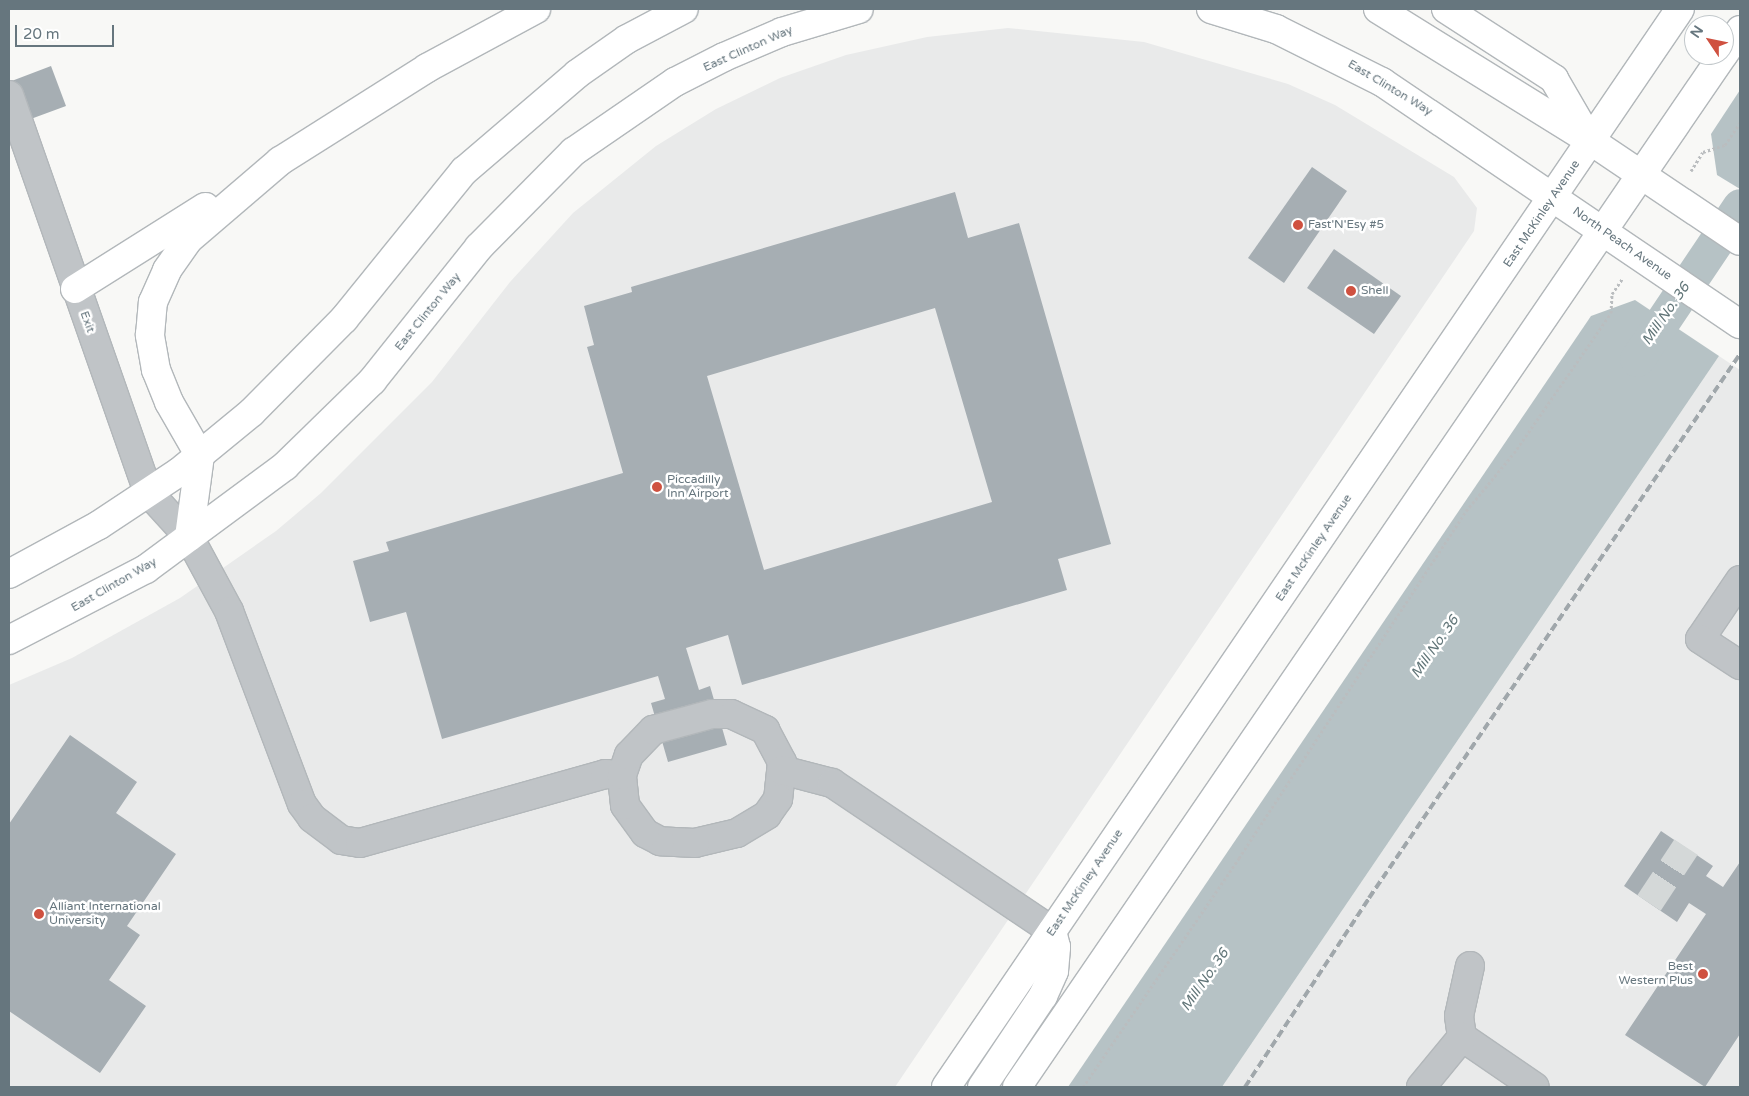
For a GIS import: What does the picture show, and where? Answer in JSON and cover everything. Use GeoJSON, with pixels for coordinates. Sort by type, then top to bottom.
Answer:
{"type":"FeatureCollection","features":[{"type":"Feature","properties":{"kind":"main road"},"geometry":{"type":"LineString","coordinates":[[75,289],[427,68],[536,9]]}},
{"type":"Feature","properties":{"kind":"main road"},"geometry":{"type":"LineString","coordinates":[[9,574],[99,525],[200,456],[283,385],[314,353],[377,280],[433,206],[490,147],[577,74],[627,39],[684,9]]}},
{"type":"Feature","properties":{"kind":"main road","name":"East Clinton Way"},"geometry":{"type":"LineString","coordinates":[[9,640],[97,597],[189,537],[285,466],[341,413],[403,344],[497,227],[573,152],[675,82],[782,32],[859,9]]}},
{"type":"Feature","properties":{"kind":"main road","name":"East Clinton Way"},"geometry":{"type":"LineString","coordinates":[[1211,9],[1276,29],[1346,62],[1442,120],[1553,197]]}},
{"type":"Feature","properties":{"kind":"main road"},"geometry":{"type":"LineString","coordinates":[[1378,9],[1591,141],[1740,241]]}},
{"type":"Feature","properties":{"kind":"main road"},"geometry":{"type":"LineString","coordinates":[[1446,9],[1554,80],[1591,141]]}},
{"type":"Feature","properties":{"kind":"main road","name":"East McKinley Avenue"},"geometry":{"type":"LineString","coordinates":[[946,1087],[1680,9]]}},
{"type":"Feature","properties":{"kind":"main road"},"geometry":{"type":"LineString","coordinates":[[1017,1087],[1717,65]]}},
{"type":"Feature","properties":{"kind":"main road"},"geometry":{"type":"LineString","coordinates":[[189,537],[200,456],[169,402],[156,370],[150,335],[153,302],[167,270],[189,239],[280,161]]}},
{"type":"Feature","properties":{"kind":"main road","name":"North Peach Avenue"},"geometry":{"type":"LineString","coordinates":[[1553,197],[1730,318]]}},
{"type":"Feature","properties":{"kind":"main road"},"geometry":{"type":"LineString","coordinates":[[982,1087],[1043,996],[1054,971],[1056,947],[1052,931]]}},
{"type":"Feature","properties":{"kind":"street","name":"Exit"},"geometry":{"type":"LineString","coordinates":[[9,95],[75,289],[148,492],[189,537],[230,611],[302,804],[326,831],[341,840],[360,843],[605,774],[622,775]]}},
{"type":"Feature","properties":{"kind":"street"},"geometry":{"type":"LineString","coordinates":[[1739,661],[1700,639],[1740,580]]}},
{"type":"Feature","properties":{"kind":"street"},"geometry":{"type":"LineString","coordinates":[[712,714],[731,714],[764,730],[776,744],[782,770],[778,799],[753,826],[677,844],[653,837],[633,820],[625,805],[622,775],[629,754],[653,730],[712,714]]}},
{"type":"Feature","properties":{"kind":"street"},"geometry":{"type":"LineString","coordinates":[[782,770],[832,783],[1052,931]]}},
{"type":"Feature","properties":{"kind":"street"},"geometry":{"type":"LineString","coordinates":[[1470,966],[1459,1016],[1462,1037],[1535,1087]]}},
{"type":"Feature","properties":{"kind":"street"},"geometry":{"type":"LineString","coordinates":[[1421,1087],[1462,1037]]}},
{"type":"Feature","properties":{"kind":"path"},"geometry":{"type":"LineString","coordinates":[[1703,152],[1725,145],[1740,123]]}},
{"type":"Feature","properties":{"kind":"path"},"geometry":{"type":"LineString","coordinates":[[1082,1087],[1239,858],[1466,511],[1514,453],[1611,312],[1612,294]]}},
{"type":"Feature","properties":{"kind":"shaded area"},"geometry":{"type":"Polygon","coordinates":[[[1008,28],[1144,42],[1288,84],[1335,105],[1454,177],[1477,208],[1474,231],[895,1087],[9,1087],[9,685],[72,658],[180,598],[276,531],[321,493],[432,382],[510,282],[573,213],[656,146],[716,109],[780,78],[846,55],[927,37],[1008,28]]]}},
{"type":"Feature","properties":{"kind":"shaded area"},"geometry":{"type":"Polygon","coordinates":[[[1719,356],[1740,370],[1740,1087],[1222,1087],[1719,356]]]}},
{"type":"Feature","properties":{"kind":"water"},"geometry":{"type":"Polygon","coordinates":[[[1740,90],[1740,189],[1717,175],[1711,134],[1740,90]]]}},
{"type":"Feature","properties":{"kind":"water"},"geometry":{"type":"Polygon","coordinates":[[[1635,300],[1719,356],[1222,1087],[1068,1087],[1591,316],[1635,300]]]}},
{"type":"Feature","properties":{"kind":"building"},"geometry":{"type":"Polygon","coordinates":[[[51,66],[66,106],[9,127],[9,82],[51,66]]]}},
{"type":"Feature","properties":{"kind":"building","name":"Fast'N'Esy #5"},"geometry":{"type":"Polygon","coordinates":[[[1312,167],[1347,191],[1284,283],[1248,258],[1312,167]]]}},
{"type":"Feature","properties":{"kind":"building","name":"Piccadilly Inn Airport"},"geometry":{"type":"Polygon","coordinates":[[[955,192],[968,238],[1019,223],[1111,544],[1058,559],[1067,590],[742,685],[728,635],[686,648],[699,690],[710,686],[727,745],[668,762],[651,703],[665,699],[658,676],[442,739],[406,612],[370,622],[353,561],[389,551],[386,542],[623,473],[587,347],[594,345],[584,306],[632,292],[631,287],[955,192]],[[935,308],[707,376],[764,570],[992,502],[935,308]]]}},
{"type":"Feature","properties":{"kind":"building"},"geometry":{"type":"Polygon","coordinates":[[[1334,249],[1401,296],[1374,334],[1307,288],[1334,249]]]}},
{"type":"Feature","properties":{"kind":"building"},"geometry":{"type":"Polygon","coordinates":[[[70,735],[137,782],[116,813],[176,854],[127,926],[140,935],[109,980],[146,1006],[100,1073],[9,1011],[9,824],[70,735]]]}},
{"type":"Feature","properties":{"kind":"building","name":"Best Western Plus"},"geometry":{"type":"Polygon","coordinates":[[[1661,831],[1713,866],[1706,876],[1723,887],[1740,862],[1740,1034],[1705,1087],[1625,1035],[1706,914],[1689,903],[1677,922],[1624,886],[1661,831]]]}},
{"type":"Feature","properties":{"kind":"waterway","name":"Mill No. 36"},"geometry":{"type":"LineString","coordinates":[[1637,359],[1740,206]]}},
{"type":"Feature","properties":{"kind":"tunnel"},"geometry":{"type":"LineString","coordinates":[[1649,903],[1686,847]]}},
{"type":"Feature","properties":{"kind":"railway"},"geometry":{"type":"LineString","coordinates":[[1245,1087],[1369,898],[1740,354]]}},
{"type":"Feature","properties":{"kind":"place","name":"Fast'N'Esy #5"},"geometry":{"type":"Point","coordinates":[1298,225]}},
{"type":"Feature","properties":{"kind":"place","name":"Shell"},"geometry":{"type":"Point","coordinates":[1351,291]}},
{"type":"Feature","properties":{"kind":"place","name":"Piccadilly Inn Airport"},"geometry":{"type":"Point","coordinates":[657,487]}},
{"type":"Feature","properties":{"kind":"place","name":"Alliant International University"},"geometry":{"type":"Point","coordinates":[39,914]}},
{"type":"Feature","properties":{"kind":"place","name":"Best Western Plus"},"geometry":{"type":"Point","coordinates":[1703,974]}}]}
